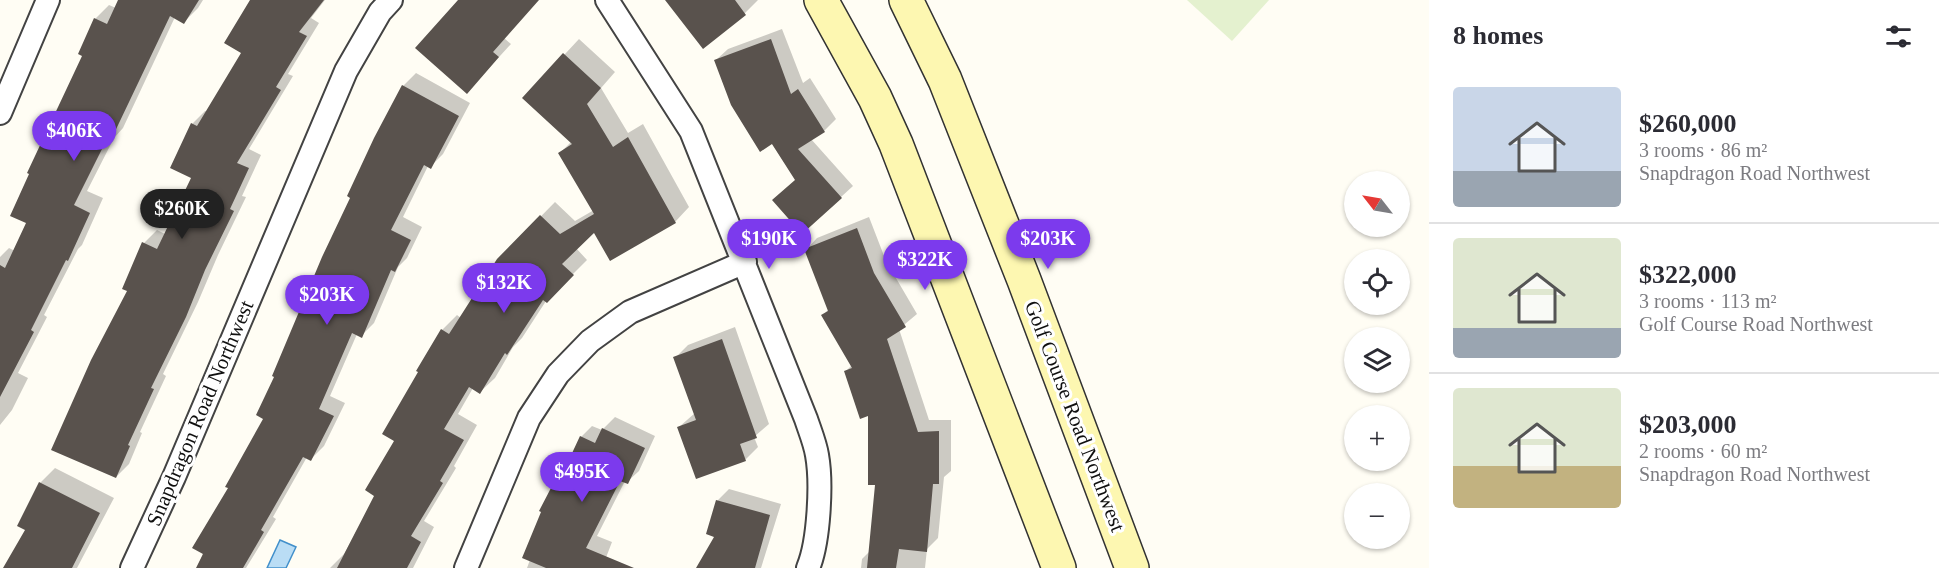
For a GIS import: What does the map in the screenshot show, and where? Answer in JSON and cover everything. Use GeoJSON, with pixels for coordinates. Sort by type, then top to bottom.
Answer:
{"type":"FeatureCollection","features":[{"type":"Feature","properties":{"kind":"main road"},"geometry":{"type":"LineString","coordinates":[[821,0],[875,98],[896,144],[1059,568]]}},
{"type":"Feature","properties":{"kind":"main road","name":"Golf Course Road Northwest"},"geometry":{"type":"LineString","coordinates":[[906,0],[954,102],[1024,280],[1132,568]]}},
{"type":"Feature","properties":{"kind":"street"},"geometry":{"type":"LineString","coordinates":[[0,113],[48,0]]}},
{"type":"Feature","properties":{"kind":"street","name":"Snapdragon Road Northwest"},"geometry":{"type":"LineString","coordinates":[[132,568],[174,477],[346,71],[380,12],[391,0]]}},
{"type":"Feature","properties":{"kind":"street"},"geometry":{"type":"LineString","coordinates":[[608,0],[691,131],[806,419],[817,456],[819,496],[812,558],[808,568]]}},
{"type":"Feature","properties":{"kind":"street"},"geometry":{"type":"LineString","coordinates":[[466,568],[529,418],[558,374],[590,341],[630,312],[745,262]]}},
{"type":"Feature","properties":{"kind":"green space"},"geometry":{"type":"Polygon","coordinates":[[[1187,0],[1269,0],[1232,41],[1187,0]]]}},
{"type":"Feature","properties":{"kind":"water"},"geometry":{"type":"Polygon","coordinates":[[[280,540],[296,547],[286,568],[267,568],[280,540]]]}},
{"type":"Feature","properties":{"kind":"building"},"geometry":{"type":"Polygon","coordinates":[[[118,0],[199,0],[184,24],[170,16],[109,144],[105,143],[74,205],[90,213],[68,261],[66,260],[31,330],[34,332],[0,397],[0,265],[5,268],[26,223],[10,216],[29,174],[27,173],[82,56],[78,54],[94,18],[107,24],[118,0]]]}},
{"type":"Feature","properties":{"kind":"building"},"geometry":{"type":"Polygon","coordinates":[[[250,0],[324,0],[299,32],[307,36],[276,87],[281,90],[237,163],[249,168],[230,209],[234,211],[151,388],[154,389],[128,445],[130,446],[116,478],[51,450],[91,360],[127,291],[122,289],[142,242],[157,249],[191,178],[170,168],[191,123],[197,126],[241,53],[224,43],[250,0]]]}},
{"type":"Feature","properties":{"kind":"building"},"geometry":{"type":"Polygon","coordinates":[[[458,0],[539,0],[493,52],[499,57],[467,94],[415,48],[458,0]]]}},
{"type":"Feature","properties":{"kind":"building"},"geometry":{"type":"Polygon","coordinates":[[[665,0],[735,0],[746,15],[703,49],[665,0]]]}},
{"type":"Feature","properties":{"kind":"building"},"geometry":{"type":"Polygon","coordinates":[[[771,39],[791,94],[798,89],[825,132],[798,149],[842,198],[802,234],[772,200],[795,180],[772,144],[760,152],[731,105],[714,60],[771,39]]]}},
{"type":"Feature","properties":{"kind":"building"},"geometry":{"type":"Polygon","coordinates":[[[563,53],[601,88],[587,104],[613,147],[628,137],[676,223],[610,261],[594,233],[562,264],[574,275],[547,303],[543,300],[507,355],[505,353],[480,394],[469,387],[444,429],[464,440],[440,481],[443,483],[411,536],[421,542],[407,568],[337,568],[374,496],[365,490],[394,441],[382,434],[441,329],[449,334],[497,259],[540,215],[560,234],[594,214],[558,153],[572,144],[522,98],[563,53]]]}},
{"type":"Feature","properties":{"kind":"building"},"geometry":{"type":"Polygon","coordinates":[[[402,85],[459,116],[431,169],[424,165],[391,230],[411,240],[395,272],[391,270],[362,338],[352,333],[319,409],[334,416],[311,461],[303,457],[261,530],[264,532],[243,568],[196,568],[203,554],[192,548],[228,488],[225,487],[263,419],[256,415],[274,377],[272,376],[322,257],[350,198],[347,196],[402,85]]]}},
{"type":"Feature","properties":{"kind":"building"},"geometry":{"type":"Polygon","coordinates":[[[857,228],[874,273],[906,327],[887,339],[918,432],[939,431],[939,484],[933,484],[927,552],[899,549],[896,568],[867,568],[875,485],[868,485],[868,416],[860,419],[844,371],[852,368],[821,315],[828,311],[804,249],[857,228]]]}},
{"type":"Feature","properties":{"kind":"building"},"geometry":{"type":"Polygon","coordinates":[[[722,339],[757,438],[740,444],[746,461],[696,479],[677,427],[696,420],[673,357],[722,339]]]}},
{"type":"Feature","properties":{"kind":"building"},"geometry":{"type":"Polygon","coordinates":[[[602,428],[645,448],[628,484],[620,481],[586,548],[634,568],[546,568],[522,558],[541,512],[539,511],[564,463],[567,464],[580,436],[595,443],[602,428]]]}},
{"type":"Feature","properties":{"kind":"building"},"geometry":{"type":"Polygon","coordinates":[[[39,482],[100,513],[72,568],[3,568],[25,530],[17,526],[39,482]]]}},
{"type":"Feature","properties":{"kind":"building"},"geometry":{"type":"Polygon","coordinates":[[[716,500],[770,515],[755,568],[696,568],[714,537],[706,534],[716,500]]]}}]}
